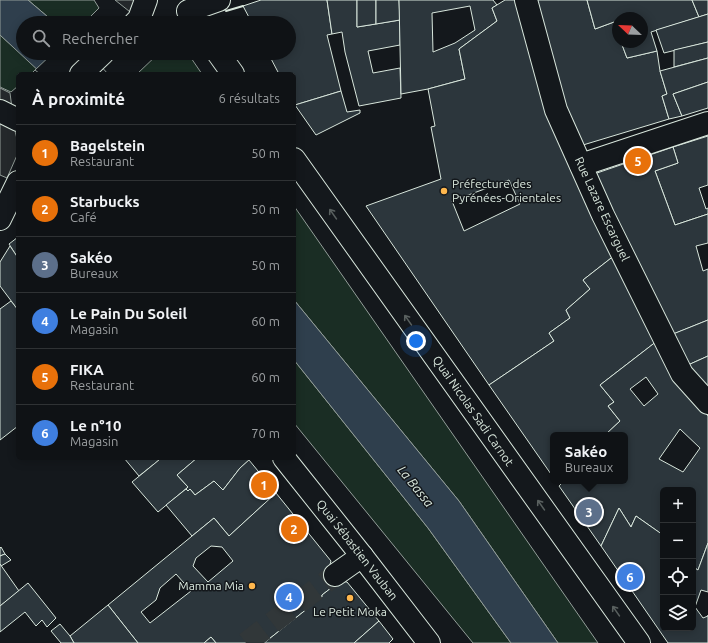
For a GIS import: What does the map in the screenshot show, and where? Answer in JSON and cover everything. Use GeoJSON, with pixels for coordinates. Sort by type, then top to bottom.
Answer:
{"type":"FeatureCollection","features":[{"type":"Feature","properties":{"kind":"street"},"geometry":{"type":"LineString","coordinates":[[187,11],[219,0]]}},
{"type":"Feature","properties":{"kind":"street","name":"Rue Lazare Escarguel"},"geometry":{"type":"LineString","coordinates":[[526,0],[556,110],[603,214],[682,374],[708,404]]}},
{"type":"Feature","properties":{"kind":"street"},"geometry":{"type":"LineString","coordinates":[[83,72],[96,60]]}},
{"type":"Feature","properties":{"kind":"street"},"geometry":{"type":"LineString","coordinates":[[223,60],[232,72]]}},
{"type":"Feature","properties":{"kind":"street"},"geometry":{"type":"LineString","coordinates":[[0,111],[16,119]]}},
{"type":"Feature","properties":{"kind":"street"},"geometry":{"type":"LineString","coordinates":[[581,165],[708,123]]}},
{"type":"Feature","properties":{"kind":"street","name":"Quai Nicolas Sadi Carnot"},"geometry":{"type":"LineString","coordinates":[[296,162],[639,643]]}},
{"type":"Feature","properties":{"kind":"street"},"geometry":{"type":"LineString","coordinates":[[0,219],[16,186]]}},
{"type":"Feature","properties":{"kind":"street","name":"Quai Sébastien Vauban"},"geometry":{"type":"LineString","coordinates":[[286,460],[429,643]]}},
{"type":"Feature","properties":{"kind":"street"},"geometry":{"type":"LineString","coordinates":[[335,575],[362,556]]}},
{"type":"Feature","properties":{"kind":"green space"},"geometry":{"type":"Polygon","coordinates":[[[28,0],[94,0],[99,8],[91,16],[47,16],[28,0]]]}},
{"type":"Feature","properties":{"kind":"green space"},"geometry":{"type":"Polygon","coordinates":[[[0,35],[16,49],[16,60],[28,60],[37,68],[33,72],[16,72],[16,88],[11,92],[0,87],[0,35]]]}},
{"type":"Feature","properties":{"kind":"green space"},"geometry":{"type":"Polygon","coordinates":[[[152,60],[192,60],[201,72],[139,72],[152,60]]]}},
{"type":"Feature","properties":{"kind":"green space"},"geometry":{"type":"Polygon","coordinates":[[[296,209],[598,643],[558,643],[459,501],[296,302],[296,209]]]}},
{"type":"Feature","properties":{"kind":"green space"},"geometry":{"type":"Polygon","coordinates":[[[296,363],[428,528],[511,643],[473,643],[296,425],[296,363]]]}},
{"type":"Feature","properties":{"kind":"shaded area"},"geometry":{"type":"Polygon","coordinates":[[[115,0],[146,0],[140,16],[135,16],[115,0]]]}},
{"type":"Feature","properties":{"kind":"shaded area"},"geometry":{"type":"Polygon","coordinates":[[[0,88],[10,93],[16,135],[16,158],[7,178],[0,175],[0,88]]]}},
{"type":"Feature","properties":{"kind":"water"},"geometry":{"type":"Polygon","coordinates":[[[0,0],[28,0],[47,16],[16,16],[16,50],[0,35],[0,0]]]}},
{"type":"Feature","properties":{"kind":"water"},"geometry":{"type":"Polygon","coordinates":[[[27,60],[71,60],[46,72],[40,72],[27,60]]]}},
{"type":"Feature","properties":{"kind":"water","name":"La Bassa"},"geometry":{"type":"Polygon","coordinates":[[[296,302],[459,501],[558,643],[511,643],[428,528],[296,363],[296,302]]]}},
{"type":"Feature","properties":{"kind":"pier"},"geometry":{"type":"Polygon","coordinates":[[[46,60],[95,60],[106,72],[38,72],[35,70],[46,60]]]}},
{"type":"Feature","properties":{"kind":"building"},"geometry":{"type":"Polygon","coordinates":[[[261,0],[327,0],[332,34],[327,35],[341,91],[296,105],[296,72],[278,72],[272,60],[296,60],[296,16],[248,16],[243,6],[261,0]]]}},
{"type":"Feature","properties":{"kind":"building"},"geometry":{"type":"Polygon","coordinates":[[[327,0],[357,0],[357,27],[400,20],[400,45],[368,51],[373,73],[400,68],[401,98],[359,106],[345,52],[342,32],[332,34],[327,0]]]}},
{"type":"Feature","properties":{"kind":"building"},"geometry":{"type":"Polygon","coordinates":[[[357,0],[376,0],[376,24],[357,27],[357,0]]]}},
{"type":"Feature","properties":{"kind":"building"},"geometry":{"type":"Polygon","coordinates":[[[376,0],[399,0],[400,20],[376,24],[376,0]]]}},
{"type":"Feature","properties":{"kind":"building"},"geometry":{"type":"Polygon","coordinates":[[[399,0],[493,0],[497,5],[492,8],[497,21],[459,49],[465,79],[428,89],[401,94],[399,0]],[[470,6],[432,13],[433,52],[455,43],[475,30],[470,6]]]}},
{"type":"Feature","properties":{"kind":"building","name":"Préfecture des Pyrénées-Orientales"},"geometry":{"type":"Polygon","coordinates":[[[505,0],[515,0],[517,2],[615,255],[583,280],[590,289],[566,310],[570,318],[549,333],[554,341],[489,385],[366,206],[441,179],[431,127],[435,126],[428,89],[465,79],[459,49],[497,21],[492,8],[505,0]],[[509,180],[452,201],[464,231],[520,204],[509,180]]]}},
{"type":"Feature","properties":{"kind":"building"},"geometry":{"type":"Polygon","coordinates":[[[536,0],[587,0],[595,29],[612,23],[612,48],[623,48],[627,58],[657,51],[660,71],[667,94],[662,96],[669,119],[583,145],[570,127],[536,0]]]}},
{"type":"Feature","properties":{"kind":"building"},"geometry":{"type":"Polygon","coordinates":[[[587,0],[692,0],[699,17],[651,32],[657,51],[627,58],[623,48],[648,48],[648,12],[612,12],[612,23],[595,29],[587,0]]]}},
{"type":"Feature","properties":{"kind":"building"},"geometry":{"type":"Polygon","coordinates":[[[692,0],[708,0],[708,14],[699,17],[692,0]]]}},
{"type":"Feature","properties":{"kind":"building"},"geometry":{"type":"Polygon","coordinates":[[[708,14],[708,42],[664,53],[656,30],[708,14]]]}},
{"type":"Feature","properties":{"kind":"building"},"geometry":{"type":"Polygon","coordinates":[[[708,42],[708,58],[674,67],[674,50],[708,42]]]}},
{"type":"Feature","properties":{"kind":"building"},"geometry":{"type":"Polygon","coordinates":[[[708,58],[708,82],[673,94],[682,116],[669,119],[662,96],[667,94],[660,71],[708,58]]]}},
{"type":"Feature","properties":{"kind":"building"},"geometry":{"type":"Polygon","coordinates":[[[708,82],[708,108],[682,116],[673,94],[708,82]]]}},
{"type":"Feature","properties":{"kind":"building"},"geometry":{"type":"Polygon","coordinates":[[[341,91],[347,112],[360,110],[360,113],[316,135],[296,105],[341,91]]]}},
{"type":"Feature","properties":{"kind":"building"},"geometry":{"type":"Polygon","coordinates":[[[708,136],[708,185],[699,188],[706,209],[708,208],[708,214],[675,225],[655,171],[678,163],[673,147],[708,136]]]}},
{"type":"Feature","properties":{"kind":"building"},"geometry":{"type":"Polygon","coordinates":[[[673,147],[678,163],[655,171],[675,225],[708,214],[708,243],[696,246],[703,271],[708,269],[708,320],[671,335],[596,174],[673,147]]]}},
{"type":"Feature","properties":{"kind":"building"},"geometry":{"type":"Polygon","coordinates":[[[16,239],[16,255],[9,244],[16,239]]]}},
{"type":"Feature","properties":{"kind":"building"},"geometry":{"type":"Polygon","coordinates":[[[10,246],[16,255],[16,307],[0,286],[0,262],[10,246]]]}},
{"type":"Feature","properties":{"kind":"building"},"geometry":{"type":"Polygon","coordinates":[[[615,255],[657,341],[600,385],[614,402],[608,406],[620,421],[608,432],[550,432],[550,473],[489,385],[554,341],[549,333],[570,318],[566,310],[590,289],[583,280],[615,255]]]}},
{"type":"Feature","properties":{"kind":"building"},"geometry":{"type":"Polygon","coordinates":[[[11,301],[16,307],[16,428],[0,440],[0,309],[11,301]]]}},
{"type":"Feature","properties":{"kind":"building"},"geometry":{"type":"Polygon","coordinates":[[[708,320],[708,356],[688,365],[673,334],[708,320]]]}},
{"type":"Feature","properties":{"kind":"building"},"geometry":{"type":"Polygon","coordinates":[[[657,341],[687,392],[708,416],[708,543],[698,570],[696,569],[696,487],[660,487],[660,533],[636,516],[631,527],[619,508],[601,546],[559,486],[561,484],[628,484],[628,432],[608,432],[620,421],[608,406],[614,402],[600,385],[657,341]],[[646,377],[630,389],[644,406],[658,394],[646,377]],[[680,429],[659,459],[683,472],[700,448],[680,429]]]}},
{"type":"Feature","properties":{"kind":"building"},"geometry":{"type":"Polygon","coordinates":[[[708,356],[708,387],[688,365],[708,356]]]}},
{"type":"Feature","properties":{"kind":"building"},"geometry":{"type":"Polygon","coordinates":[[[126,460],[159,460],[139,476],[126,460]]]}},
{"type":"Feature","properties":{"kind":"building"},"geometry":{"type":"Polygon","coordinates":[[[159,460],[195,460],[177,475],[188,487],[158,512],[132,482],[159,460]]]}},
{"type":"Feature","properties":{"kind":"building"},"geometry":{"type":"Polygon","coordinates":[[[195,460],[249,460],[240,468],[223,490],[214,481],[195,495],[190,489],[188,491],[186,489],[188,487],[177,475],[195,460]]]}},
{"type":"Feature","properties":{"kind":"building"},"geometry":{"type":"Polygon","coordinates":[[[249,460],[276,493],[229,536],[214,518],[192,536],[166,505],[186,489],[188,491],[190,489],[195,495],[214,481],[223,490],[240,468],[249,460]]]}},
{"type":"Feature","properties":{"kind":"building"},"geometry":{"type":"Polygon","coordinates":[[[276,493],[331,561],[329,568],[340,581],[264,643],[216,643],[211,637],[204,643],[138,643],[108,605],[214,518],[229,536],[276,493]],[[211,546],[196,558],[193,566],[208,582],[233,561],[222,547],[211,546]],[[176,574],[160,588],[156,600],[141,612],[150,623],[191,591],[176,574]]]}},
{"type":"Feature","properties":{"kind":"building"},"geometry":{"type":"Polygon","coordinates":[[[619,508],[631,527],[636,516],[660,533],[660,631],[696,631],[696,608],[703,618],[708,616],[708,643],[668,643],[601,546],[619,508]]]}},
{"type":"Feature","properties":{"kind":"building"},"geometry":{"type":"Polygon","coordinates":[[[708,543],[708,592],[701,590],[696,604],[696,569],[698,570],[708,543]]]}},
{"type":"Feature","properties":{"kind":"building"},"geometry":{"type":"Polygon","coordinates":[[[1,547],[5,554],[0,556],[0,548],[1,547]]]}},
{"type":"Feature","properties":{"kind":"building"},"geometry":{"type":"Polygon","coordinates":[[[5,554],[11,560],[1,566],[0,556],[5,554]]]}},
{"type":"Feature","properties":{"kind":"building"},"geometry":{"type":"Polygon","coordinates":[[[0,564],[19,591],[0,606],[0,564]]]}},
{"type":"Feature","properties":{"kind":"building"},"geometry":{"type":"Polygon","coordinates":[[[340,581],[347,582],[379,621],[354,643],[264,643],[322,597],[322,595],[340,581]]]}},
{"type":"Feature","properties":{"kind":"building"},"geometry":{"type":"Polygon","coordinates":[[[28,583],[56,618],[47,627],[42,620],[36,626],[25,612],[0,632],[0,606],[28,583]]]}},
{"type":"Feature","properties":{"kind":"building"},"geometry":{"type":"Polygon","coordinates":[[[108,605],[138,643],[74,643],[70,636],[108,605]]]}},
{"type":"Feature","properties":{"kind":"building"},"geometry":{"type":"Polygon","coordinates":[[[379,621],[393,639],[389,643],[354,643],[379,621]]]}},
{"type":"Feature","properties":{"kind":"building"},"geometry":{"type":"Polygon","coordinates":[[[60,624],[74,643],[61,643],[51,631],[60,624]]]}},
{"type":"Feature","properties":{"kind":"building"},"geometry":{"type":"Polygon","coordinates":[[[211,637],[216,643],[204,643],[211,637]]]}},
{"type":"Feature","properties":{"kind":"tunnel"},"geometry":{"type":"LineString","coordinates":[[246,643],[335,575]]}},
{"type":"Feature","properties":{"kind":"wall"},"geometry":{"type":"LineString","coordinates":[[226,11],[243,6]]}},
{"type":"Feature","properties":{"kind":"place","name":"FIKA"},"geometry":{"type":"Point","coordinates":[638,161]}},
{"type":"Feature","properties":{"kind":"place","name":"Préfecture des Pyrénées-Orientales"},"geometry":{"type":"Point","coordinates":[444,191]}},
{"type":"Feature","properties":{"kind":"place","name":"Bagelstein"},"geometry":{"type":"Point","coordinates":[264,485]}},
{"type":"Feature","properties":{"kind":"place","name":"Sakéo"},"geometry":{"type":"Point","coordinates":[589,512]}},
{"type":"Feature","properties":{"kind":"place","name":"Starbucks"},"geometry":{"type":"Point","coordinates":[294,529]}},
{"type":"Feature","properties":{"kind":"place","name":"Le n°10"},"geometry":{"type":"Point","coordinates":[630,577]}},
{"type":"Feature","properties":{"kind":"place","name":"Mamma Mia"},"geometry":{"type":"Point","coordinates":[252,586]}},
{"type":"Feature","properties":{"kind":"place","name":"Le Pain Du Soleil"},"geometry":{"type":"Point","coordinates":[289,597]}},
{"type":"Feature","properties":{"kind":"place","name":"Le Petit Moka"},"geometry":{"type":"Point","coordinates":[350,598]}}]}
